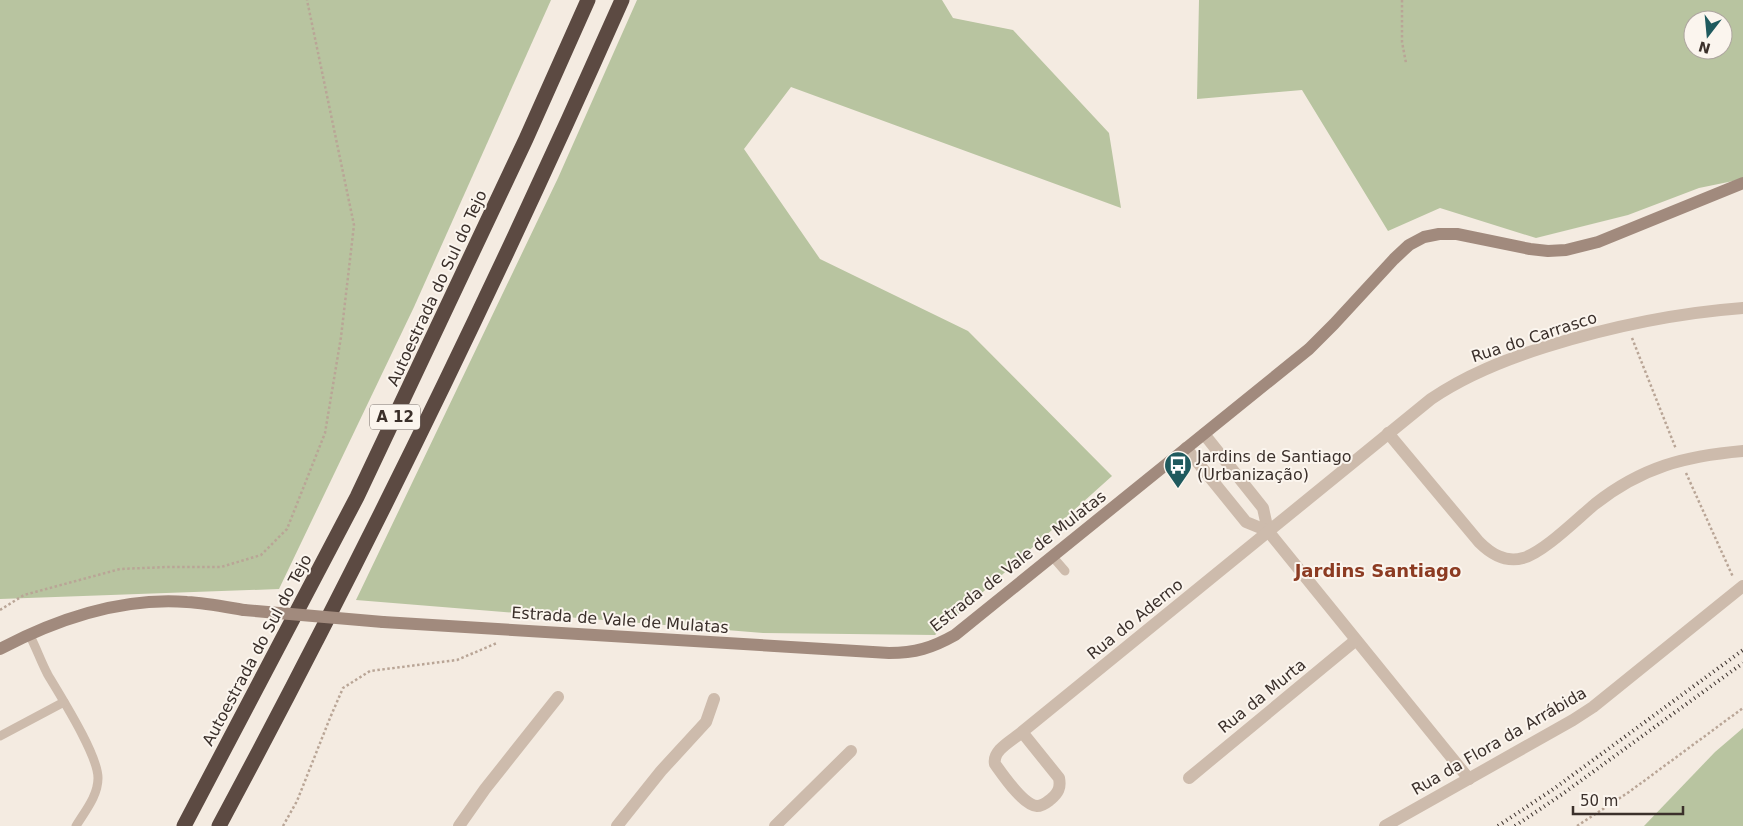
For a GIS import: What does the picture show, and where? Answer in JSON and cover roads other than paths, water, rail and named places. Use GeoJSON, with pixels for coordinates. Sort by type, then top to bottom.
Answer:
{"type":"FeatureCollection","features":[{"type":"Feature","properties":{"kind":"highway","name":"Autoestrada do Sul do Tejo"},"geometry":{"type":"LineString","coordinates":[[184,826],[357,497],[526,139],[588,0]]}},
{"type":"Feature","properties":{"kind":"highway","name":"A 12"},"geometry":{"type":"LineString","coordinates":[[219,826],[319,636],[439,398],[542,179],[622,0]]}},
{"type":"Feature","properties":{"kind":"street","name":"Estrada de Vale de Mulatas"},"geometry":{"type":"LineString","coordinates":[[0,649],[59,621],[88,612],[149,602],[187,602],[244,610],[383,622],[905,653],[921,650],[938,645],[955,635],[1309,349],[1409,245],[1424,237],[1439,234],[1457,234],[1530,249],[1566,250],[1598,242],[1743,184]]}},
{"type":"Feature","properties":{"kind":"street","name":"Rua do Carrasco"},"geometry":{"type":"LineString","coordinates":[[1268,531],[1430,399],[1452,384],[1475,373],[1499,362],[1557,343],[1629,324],[1666,317],[1743,308]]}},
{"type":"Feature","properties":{"kind":"street"},"geometry":{"type":"LineString","coordinates":[[1388,433],[1488,552],[1510,560],[1521,559],[1539,551],[1597,503],[1626,483],[1658,467],[1680,460],[1743,451]]}},
{"type":"Feature","properties":{"kind":"street"},"geometry":{"type":"LineString","coordinates":[[1204,434],[1263,508],[1268,531],[1469,779]]}},
{"type":"Feature","properties":{"kind":"street"},"geometry":{"type":"LineString","coordinates":[[1186,448],[1246,522],[1268,531]]}},
{"type":"Feature","properties":{"kind":"street"},"geometry":{"type":"LineString","coordinates":[[1204,471],[1222,457]]}},
{"type":"Feature","properties":{"kind":"street","name":"Rua do Aderno"},"geometry":{"type":"LineString","coordinates":[[1022,732],[1057,774],[1060,781],[1057,794],[1042,805],[1026,802],[994,762],[997,752],[1268,531]]}},
{"type":"Feature","properties":{"kind":"street","name":"Rua da Flora da Arrábida"},"geometry":{"type":"LineString","coordinates":[[1385,826],[1593,707],[1741,588]]}},
{"type":"Feature","properties":{"kind":"street","name":"Rua da Murta"},"geometry":{"type":"LineString","coordinates":[[1189,778],[1356,640]]}},
{"type":"Feature","properties":{"kind":"street"},"geometry":{"type":"LineString","coordinates":[[459,826],[485,788],[558,697]]}},
{"type":"Feature","properties":{"kind":"street"},"geometry":{"type":"LineString","coordinates":[[617,826],[661,772],[706,722],[714,699]]}},
{"type":"Feature","properties":{"kind":"street"},"geometry":{"type":"LineString","coordinates":[[775,826],[851,751]]}},
{"type":"Feature","properties":{"kind":"lane"},"geometry":{"type":"LineString","coordinates":[[1052,556],[1065,571]]}},
{"type":"Feature","properties":{"kind":"lane"},"geometry":{"type":"LineString","coordinates":[[29,634],[96,764],[98,772],[94,795],[76,826]]}},
{"type":"Feature","properties":{"kind":"lane"},"geometry":{"type":"LineString","coordinates":[[0,736],[64,702]]}},
{"type":"Feature","properties":{"kind":"railway"},"geometry":{"type":"LineString","coordinates":[[1498,826],[1555,788],[1743,650]]}},
{"type":"Feature","properties":{"kind":"railway"},"geometry":{"type":"LineString","coordinates":[[1515,826],[1561,795],[1743,663]]}},
{"type":"Feature","properties":{"kind":"place","name":"Jardins de Santiago (Urbanização)"},"geometry":{"type":"Point","coordinates":[1178,489]}},
{"type":"Feature","properties":{"kind":"district","name":"Jardins Santiago"},"geometry":{"type":"Point","coordinates":[1378,570]}}]}
